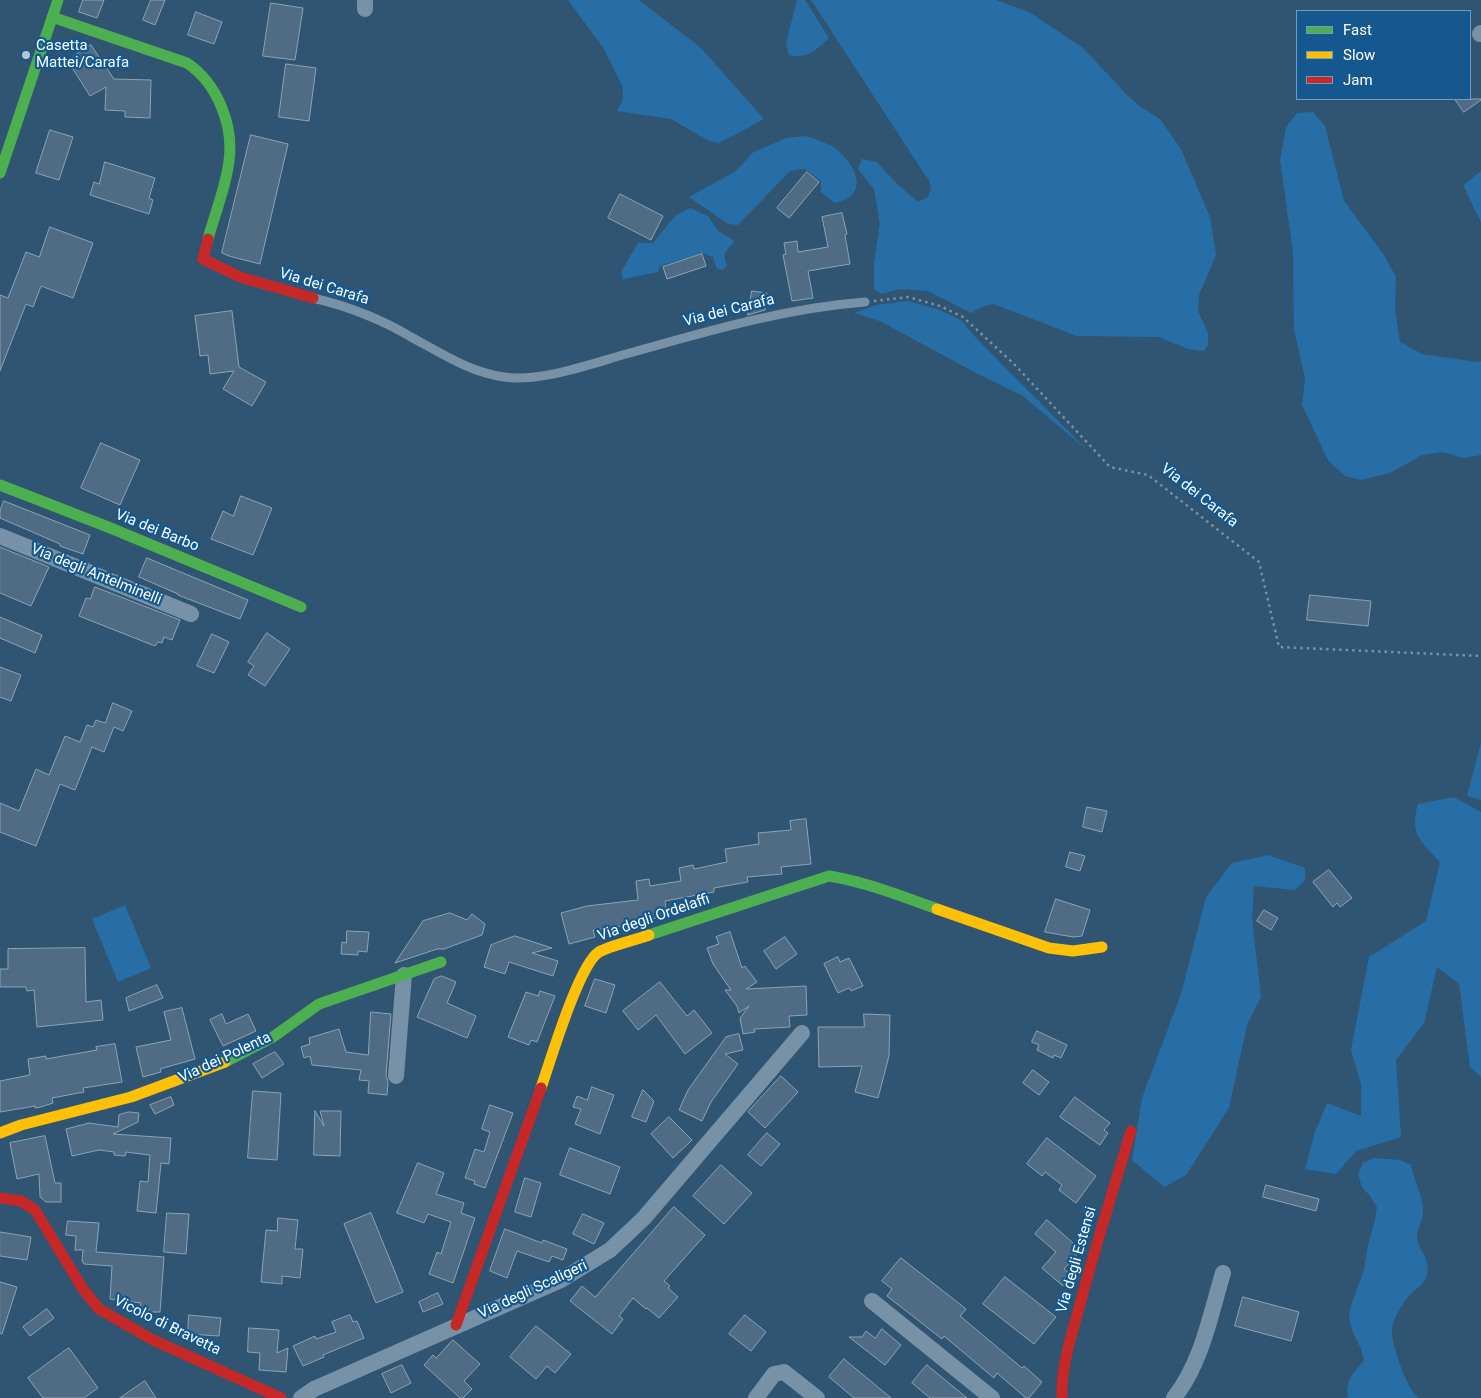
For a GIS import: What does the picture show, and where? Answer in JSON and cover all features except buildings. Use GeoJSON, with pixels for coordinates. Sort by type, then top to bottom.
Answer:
{"type":"FeatureCollection","features":[{"type":"Feature","properties":{"kind":"street"},"geometry":{"type":"LineString","coordinates":[[0,173],[58,0]]}},
{"type":"Feature","properties":{"kind":"street","name":"Via dei Carafa"},"geometry":{"type":"LineString","coordinates":[[52,17],[188,63],[199,70],[214,88],[219,98],[228,131],[230,154],[226,176],[202,259],[240,277],[313,298]]}},
{"type":"Feature","properties":{"kind":"street","name":"Via dei Barbo"},"geometry":{"type":"LineString","coordinates":[[0,485],[108,527],[301,607]]}},
{"type":"Feature","properties":{"kind":"street","name":"Via degli Antelminelli"},"geometry":{"type":"LineString","coordinates":[[0,536],[191,614]]}},
{"type":"Feature","properties":{"kind":"street","name":"Via degli Ordelaffi"},"geometry":{"type":"LineString","coordinates":[[456,1325],[579,981],[590,960],[599,952],[829,876],[881,889],[1048,948],[1073,950],[1102,947]]}},
{"type":"Feature","properties":{"kind":"street","name":"Via dei Polenta"},"geometry":{"type":"LineString","coordinates":[[0,1133],[17,1126],[127,1098],[199,1072],[273,1037],[304,1013],[320,1004],[441,962]]}},
{"type":"Feature","properties":{"kind":"street"},"geometry":{"type":"LineString","coordinates":[[396,1076],[404,975]]}},
{"type":"Feature","properties":{"kind":"street","name":"Via degli Scaligeri"},"geometry":{"type":"LineString","coordinates":[[313,1395],[456,1325],[561,1280],[600,1258],[616,1246],[644,1218],[802,1033]]}},
{"type":"Feature","properties":{"kind":"street","name":"Via degli Estensi"},"geometry":{"type":"LineString","coordinates":[[1062,1398],[1063,1374],[1086,1277],[1131,1131]]}},
{"type":"Feature","properties":{"kind":"street","name":"Vicolo di Bravetta"},"geometry":{"type":"LineString","coordinates":[[1,1194],[21,1201],[35,1210],[83,1289],[100,1309],[108,1315],[153,1340],[281,1398]]}},
{"type":"Feature","properties":{"kind":"street"},"geometry":{"type":"LineString","coordinates":[[1174,1398],[1193,1368],[1199,1353],[1223,1273]]}},
{"type":"Feature","properties":{"kind":"street"},"geometry":{"type":"LineString","coordinates":[[872,1302],[992,1398]]}},
{"type":"Feature","properties":{"kind":"street"},"geometry":{"type":"LineString","coordinates":[[756,1398],[774,1374],[784,1372],[818,1398]]}},
{"type":"Feature","properties":{"kind":"lane","name":"Via dei Carafa"},"geometry":{"type":"LineString","coordinates":[[313,298],[380,320],[439,354],[471,368],[494,375],[516,378],[560,372],[736,324],[784,313],[830,305],[865,302]]}},
{"type":"Feature","properties":{"kind":"path","name":"Via dei Carafa"},"geometry":{"type":"LineString","coordinates":[[865,302],[908,297],[940,306],[963,317],[1014,363],[1110,467],[1148,474],[1259,562],[1279,646],[1481,656]]}},
{"type":"Feature","properties":{"kind":"shaded area"},"geometry":{"type":"Polygon","coordinates":[[[568,0],[639,0],[701,48],[764,119],[718,143],[709,141],[671,119],[617,111],[622,102],[623,88],[604,49],[568,0]]]}},
{"type":"Feature","properties":{"kind":"shaded area"},"geometry":{"type":"Polygon","coordinates":[[[797,0],[805,0],[829,38],[811,52],[801,56],[789,55],[786,43],[797,0]]]}},
{"type":"Feature","properties":{"kind":"shaded area"},"geometry":{"type":"Polygon","coordinates":[[[811,0],[996,0],[1029,12],[1083,48],[1128,96],[1142,108],[1160,119],[1181,149],[1210,217],[1216,255],[1199,295],[1198,311],[1208,333],[1208,345],[1204,351],[1188,349],[1159,337],[1077,336],[993,304],[981,307],[971,313],[928,291],[900,289],[882,294],[874,289],[874,262],[880,224],[874,189],[858,169],[862,159],[877,162],[896,183],[918,202],[928,197],[931,187],[929,181],[811,0]]]}},
{"type":"Feature","properties":{"kind":"shaded area"},"geometry":{"type":"Polygon","coordinates":[[[1313,112],[1325,126],[1344,201],[1384,255],[1396,277],[1395,310],[1400,342],[1422,354],[1481,361],[1481,455],[1463,458],[1443,452],[1422,455],[1390,473],[1361,480],[1345,476],[1328,460],[1302,405],[1305,378],[1294,330],[1293,252],[1280,160],[1286,127],[1297,113],[1313,112]]]}},
{"type":"Feature","properties":{"kind":"shaded area"},"geometry":{"type":"Polygon","coordinates":[[[806,136],[832,146],[847,160],[857,180],[854,192],[850,196],[834,203],[821,192],[821,181],[805,169],[790,171],[738,225],[728,224],[689,197],[736,171],[752,153],[786,138],[806,136]]]}},
{"type":"Feature","properties":{"kind":"shaded area"},"geometry":{"type":"Polygon","coordinates":[[[1481,171],[1481,222],[1463,185],[1481,171]]]}},
{"type":"Feature","properties":{"kind":"shaded area"},"geometry":{"type":"Polygon","coordinates":[[[690,208],[708,216],[718,231],[732,239],[734,243],[725,253],[727,266],[722,270],[717,269],[713,257],[703,253],[660,266],[658,272],[623,279],[621,272],[638,243],[653,243],[675,216],[690,208]]]}},
{"type":"Feature","properties":{"kind":"shaded area"},"geometry":{"type":"Polygon","coordinates":[[[908,301],[937,309],[961,320],[978,340],[1087,450],[1023,396],[880,321],[854,313],[876,305],[908,301]]]}},
{"type":"Feature","properties":{"kind":"shaded area"},"geometry":{"type":"Polygon","coordinates":[[[1481,743],[1481,800],[1467,796],[1481,743]]]}},
{"type":"Feature","properties":{"kind":"shaded area"},"geometry":{"type":"Polygon","coordinates":[[[1454,797],[1481,812],[1481,1077],[1470,1067],[1459,984],[1437,967],[1424,1023],[1396,1060],[1401,1137],[1356,1151],[1336,1174],[1305,1169],[1314,1135],[1327,1103],[1361,1116],[1361,1084],[1351,1050],[1369,957],[1426,921],[1440,862],[1418,837],[1415,823],[1418,804],[1454,797]]]}},
{"type":"Feature","properties":{"kind":"shaded area"},"geometry":{"type":"Polygon","coordinates":[[[1268,855],[1305,868],[1305,880],[1295,890],[1254,886],[1252,918],[1261,997],[1247,1025],[1229,1108],[1186,1175],[1164,1187],[1132,1160],[1142,1098],[1181,994],[1206,897],[1232,863],[1268,855]]]}},
{"type":"Feature","properties":{"kind":"shaded area"},"geometry":{"type":"Polygon","coordinates":[[[125,905],[151,968],[118,982],[92,919],[125,905]]]}},
{"type":"Feature","properties":{"kind":"shaded area"},"geometry":{"type":"Polygon","coordinates":[[[1374,1158],[1400,1160],[1411,1165],[1422,1201],[1423,1216],[1417,1239],[1426,1260],[1427,1275],[1424,1282],[1410,1294],[1403,1304],[1392,1328],[1395,1350],[1401,1368],[1408,1384],[1419,1398],[1348,1398],[1349,1382],[1356,1369],[1364,1361],[1349,1317],[1351,1305],[1364,1270],[1377,1207],[1362,1187],[1358,1174],[1363,1163],[1374,1158]]]}},
{"type":"Feature","properties":{"kind":"traffic: fast"},"geometry":{"type":"LineString","coordinates":[[0,173],[58,0]]}},
{"type":"Feature","properties":{"kind":"traffic: fast"},"geometry":{"type":"LineString","coordinates":[[52,17],[187,63],[198,71],[215,93],[226,119],[230,147],[225,180],[208,239]]}},
{"type":"Feature","properties":{"kind":"traffic: fast"},"geometry":{"type":"LineString","coordinates":[[0,485],[108,527],[301,607]]}},
{"type":"Feature","properties":{"kind":"traffic: fast"},"geometry":{"type":"LineString","coordinates":[[649,935],[829,876],[897,894],[937,909]]}},
{"type":"Feature","properties":{"kind":"traffic: fast"},"geometry":{"type":"LineString","coordinates":[[225,1062],[273,1037],[319,1004],[441,962]]}},
{"type":"Feature","properties":{"kind":"traffic: slow"},"geometry":{"type":"LineString","coordinates":[[937,909],[1049,948],[1073,951],[1102,947]]}},
{"type":"Feature","properties":{"kind":"traffic: slow"},"geometry":{"type":"LineString","coordinates":[[541,1088],[574,993],[591,960],[603,950],[649,935]]}},
{"type":"Feature","properties":{"kind":"traffic: slow"},"geometry":{"type":"LineString","coordinates":[[0,1133],[21,1125],[131,1097],[225,1062]]}},
{"type":"Feature","properties":{"kind":"traffic: jam"},"geometry":{"type":"LineString","coordinates":[[208,239],[203,259],[240,277],[313,298]]}},
{"type":"Feature","properties":{"kind":"traffic: jam"},"geometry":{"type":"LineString","coordinates":[[456,1325],[541,1088]]}},
{"type":"Feature","properties":{"kind":"traffic: jam"},"geometry":{"type":"LineString","coordinates":[[1062,1398],[1063,1375],[1070,1341],[1131,1131]]}},
{"type":"Feature","properties":{"kind":"traffic: jam"},"geometry":{"type":"LineString","coordinates":[[0,1198],[21,1201],[35,1210],[83,1289],[99,1309],[153,1340],[281,1398]]}},
{"type":"Feature","properties":{"kind":"place","name":"Casetta Mattei/Carafa"},"geometry":{"type":"Point","coordinates":[26,55]}}]}
